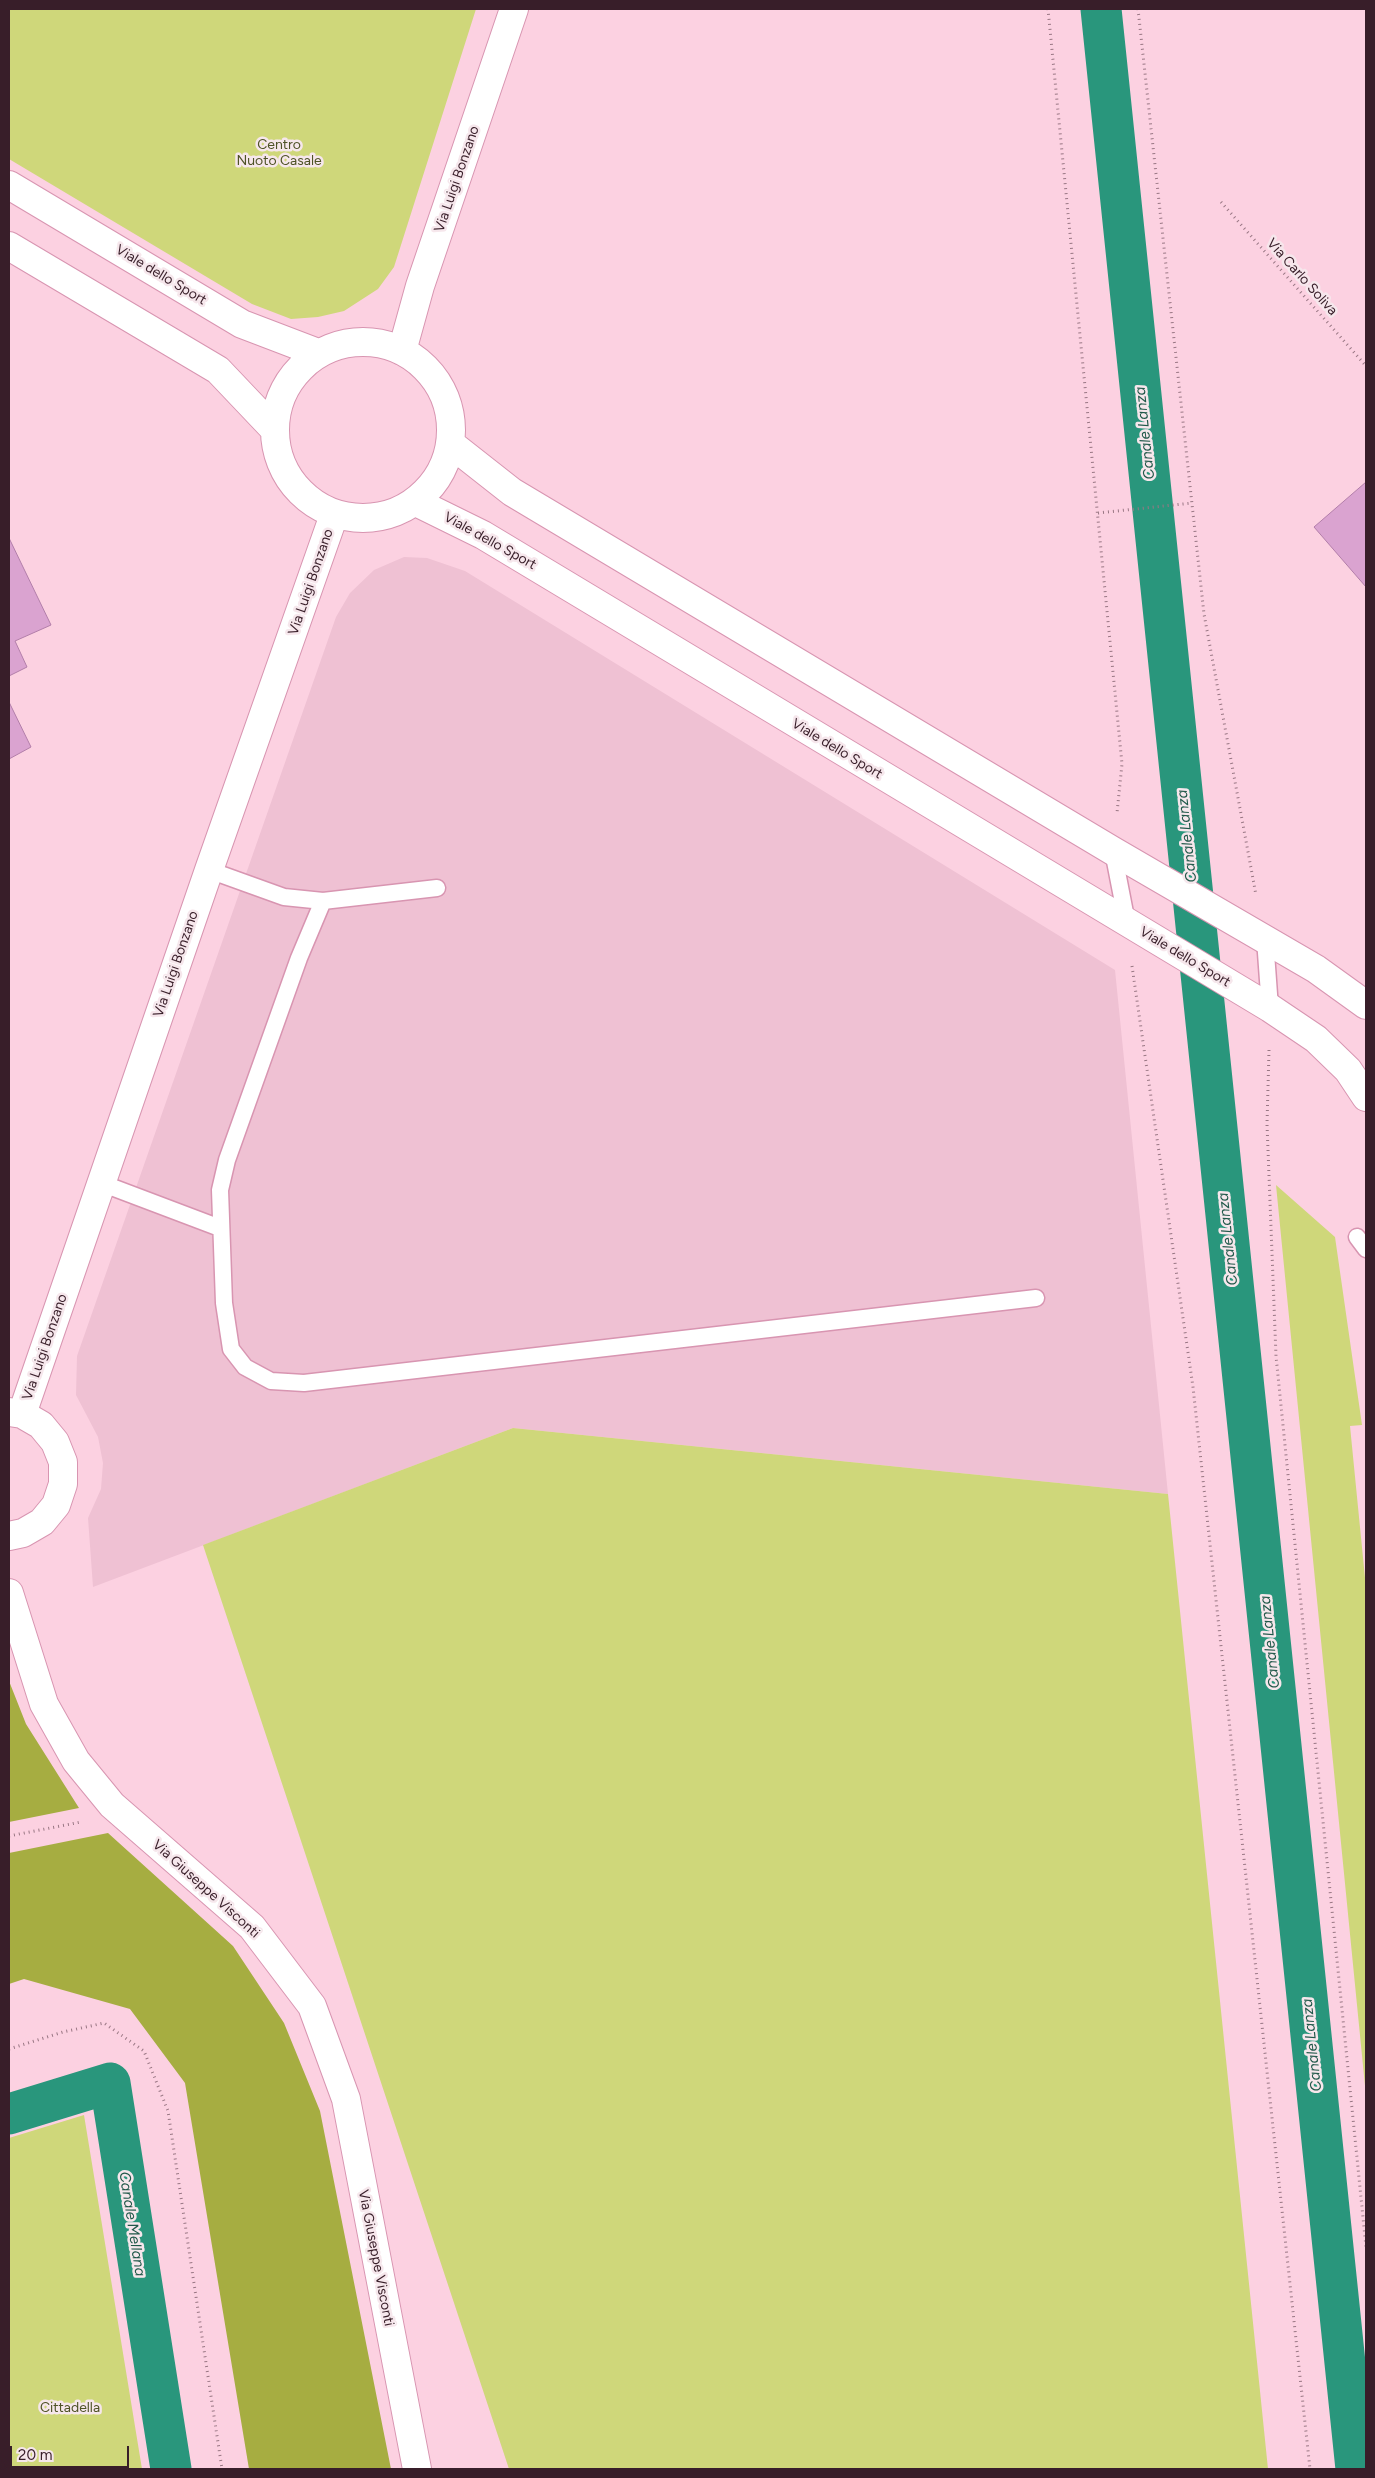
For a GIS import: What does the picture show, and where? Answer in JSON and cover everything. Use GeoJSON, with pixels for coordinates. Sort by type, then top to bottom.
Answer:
{"type":"FeatureCollection","features":[{"type":"Feature","properties":{"kind":"street","name":"Via Luigi Bonzano"},"geometry":{"type":"LineString","coordinates":[[402,350],[420,286],[514,9]]}},
{"type":"Feature","properties":{"kind":"street","name":"Viale dello Sport"},"geometry":{"type":"LineString","coordinates":[[9,185],[242,324],[318,353]]}},
{"type":"Feature","properties":{"kind":"street"},"geometry":{"type":"LineString","coordinates":[[9,246],[218,370],[274,429]]}},
{"type":"Feature","properties":{"kind":"street"},"geometry":{"type":"LineString","coordinates":[[355,342],[374,342],[402,350],[425,366],[442,389],[451,416],[451,444],[445,466],[433,486],[416,502],[391,515],[362,520],[334,514],[310,502],[290,482],[278,456],[274,429],[279,399],[295,373],[318,353],[345,343],[355,342]]}},
{"type":"Feature","properties":{"kind":"street"},"geometry":{"type":"LineString","coordinates":[[451,444],[512,492],[1113,851],[1316,969],[1366,1005]]}},
{"type":"Feature","properties":{"kind":"street","name":"Viale dello Sport"},"geometry":{"type":"LineString","coordinates":[[416,502],[483,535],[1263,1004],[1316,1039],[1348,1070],[1366,1097]]}},
{"type":"Feature","properties":{"kind":"street","name":"Via Luigi Bonzano"},"geometry":{"type":"LineString","coordinates":[[15,1413],[101,1183],[334,514]]}},
{"type":"Feature","properties":{"kind":"street"},"geometry":{"type":"LineString","coordinates":[[9,1536],[23,1533],[42,1522],[56,1505],[63,1484],[62,1462],[55,1442],[41,1425],[15,1413]]}},
{"type":"Feature","properties":{"kind":"street","name":"Via Giuseppe Visconti"},"geometry":{"type":"LineString","coordinates":[[9,1593],[44,1704],[76,1761],[112,1805],[252,1927],[312,2006],[346,2099],[417,2469]]}},
{"type":"Feature","properties":{"kind":"lane"},"geometry":{"type":"LineString","coordinates":[[1113,851],[1134,928]]}},
{"type":"Feature","properties":{"kind":"lane"},"geometry":{"type":"LineString","coordinates":[[209,870],[284,897],[322,901],[437,888]]}},
{"type":"Feature","properties":{"kind":"lane"},"geometry":{"type":"LineString","coordinates":[[322,901],[299,958],[227,1160],[220,1190],[224,1303],[231,1349],[245,1367],[271,1381],[304,1383],[1036,1298]]}},
{"type":"Feature","properties":{"kind":"lane"},"geometry":{"type":"LineString","coordinates":[[1258,936],[1263,1004]]}},
{"type":"Feature","properties":{"kind":"lane"},"geometry":{"type":"LineString","coordinates":[[101,1183],[220,1228]]}},
{"type":"Feature","properties":{"kind":"path"},"geometry":{"type":"LineString","coordinates":[[1048,9],[1122,764],[1113,851]]}},
{"type":"Feature","properties":{"kind":"path"},"geometry":{"type":"LineString","coordinates":[[1138,9],[1204,614],[1258,936]]}},
{"type":"Feature","properties":{"kind":"path","name":"Via Carlo Soliva"},"geometry":{"type":"LineString","coordinates":[[1221,202],[1366,366]]}},
{"type":"Feature","properties":{"kind":"path"},"geometry":{"type":"LineString","coordinates":[[1098,514],[1192,503]]}},
{"type":"Feature","properties":{"kind":"path"},"geometry":{"type":"LineString","coordinates":[[1134,928],[1193,1387],[1310,2469]]}},
{"type":"Feature","properties":{"kind":"path"},"geometry":{"type":"LineString","coordinates":[[1263,1004],[1276,1356],[1366,2247]]}},
{"type":"Feature","properties":{"kind":"path"},"geometry":{"type":"LineString","coordinates":[[9,1836],[88,1820],[112,1805]]}},
{"type":"Feature","properties":{"kind":"path"},"geometry":{"type":"LineString","coordinates":[[9,2049],[63,2032],[104,2023],[144,2051],[168,2110],[222,2469]]}},
{"type":"Feature","properties":{"kind":"shaded area"},"geometry":{"type":"Polygon","coordinates":[[[404,557],[427,558],[465,571],[1115,970],[1168,1494],[513,1428],[93,1587],[88,1518],[101,1489],[103,1463],[98,1437],[76,1395],[77,1356],[336,617],[350,593],[374,570],[404,557]]]}},
{"type":"Feature","properties":{"kind":"green space","name":"Centro Nuoto Casale"},"geometry":{"type":"Polygon","coordinates":[[[9,9],[476,9],[394,267],[378,289],[344,311],[318,317],[291,319],[252,304],[9,159],[9,9]]]}},
{"type":"Feature","properties":{"kind":"green space"},"geometry":{"type":"Polygon","coordinates":[[[1276,1185],[1335,1237],[1362,1425],[1350,1426],[1366,1588],[1366,2096],[1276,1185]]]}},
{"type":"Feature","properties":{"kind":"green space"},"geometry":{"type":"Polygon","coordinates":[[[513,1428],[1168,1494],[1268,2469],[509,2469],[203,1545],[513,1428]]]}},
{"type":"Feature","properties":{"kind":"green space"},"geometry":{"type":"Polygon","coordinates":[[[9,1681],[26,1724],[79,1808],[9,1822],[9,1681]]]}},
{"type":"Feature","properties":{"kind":"green space"},"geometry":{"type":"Polygon","coordinates":[[[108,1833],[233,1946],[284,2023],[320,2111],[391,2469],[249,2469],[185,2083],[130,2009],[24,1979],[9,1984],[9,1853],[108,1833]]]}},
{"type":"Feature","properties":{"kind":"green space","name":"Cittadella"},"geometry":{"type":"Polygon","coordinates":[[[84,2115],[142,2469],[9,2469],[9,2138],[84,2115]]]}},
{"type":"Feature","properties":{"kind":"building"},"geometry":{"type":"Polygon","coordinates":[[[1366,482],[1366,587],[1314,527],[1366,482]]]}},
{"type":"Feature","properties":{"kind":"building"},"geometry":{"type":"Polygon","coordinates":[[[9,538],[51,625],[15,641],[27,667],[9,676],[9,538]]]}},
{"type":"Feature","properties":{"kind":"building"},"geometry":{"type":"Polygon","coordinates":[[[9,702],[31,747],[9,759],[9,702]]]}},
{"type":"Feature","properties":{"kind":"waterway","name":"Canale Lanza"},"geometry":{"type":"LineString","coordinates":[[1101,9],[1356,2469]]}},
{"type":"Feature","properties":{"kind":"waterway","name":"Canale Mellana"},"geometry":{"type":"LineString","coordinates":[[9,2114],[110,2083],[171,2469]]}}]}
